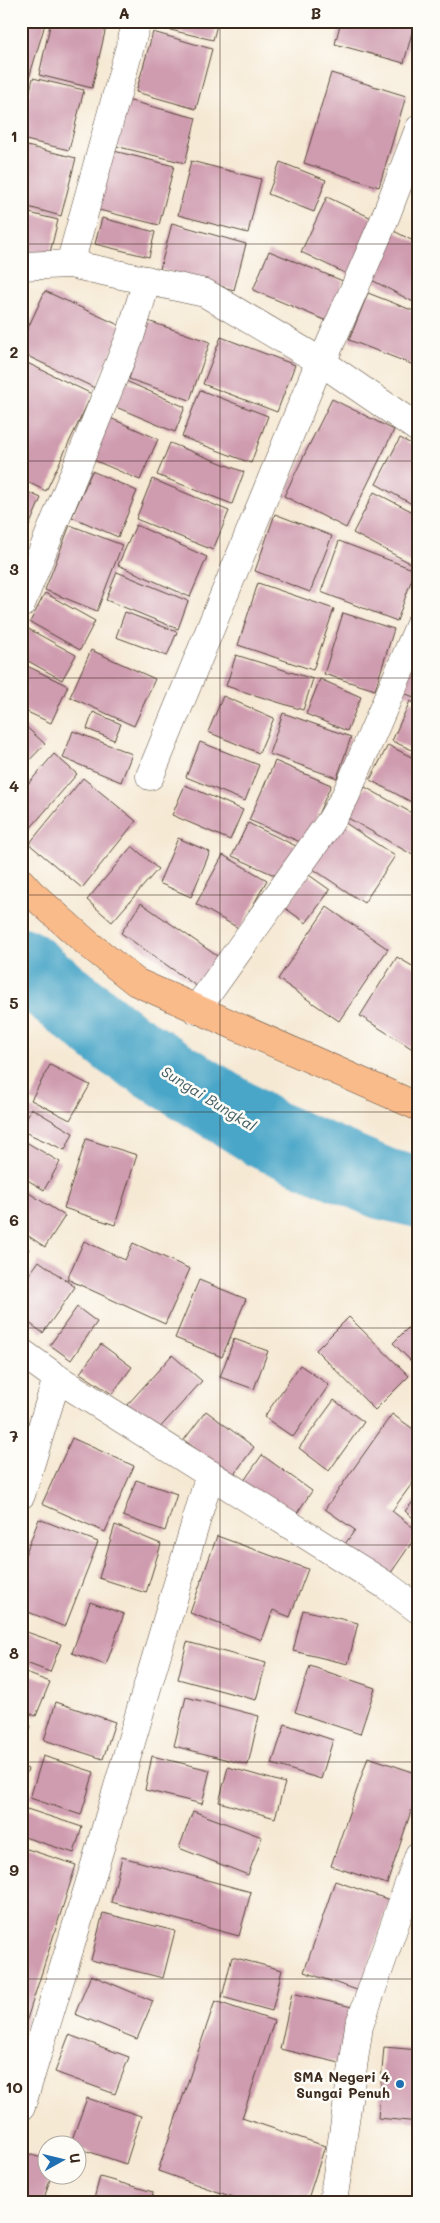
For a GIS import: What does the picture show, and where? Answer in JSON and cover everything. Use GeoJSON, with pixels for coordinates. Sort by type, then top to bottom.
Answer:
{"type":"FeatureCollection","features":[{"type":"Feature","properties":{"kind":"main road"},"geometry":{"type":"LineString","coordinates":[[21,882],[30,894],[136,982],[419,1108]]}},
{"type":"Feature","properties":{"kind":"street"},"geometry":{"type":"LineString","coordinates":[[70,264],[137,21]]}},
{"type":"Feature","properties":{"kind":"street"},"geometry":{"type":"LineString","coordinates":[[150,776],[320,361],[324,358],[383,223],[419,129]]}},
{"type":"Feature","properties":{"kind":"street"},"geometry":{"type":"LineString","coordinates":[[21,266],[70,264],[206,293],[320,361],[419,428]]}},
{"type":"Feature","properties":{"kind":"street"},"geometry":{"type":"LineString","coordinates":[[21,604],[130,337],[147,280]]}},
{"type":"Feature","properties":{"kind":"street"},"geometry":{"type":"LineString","coordinates":[[196,1010],[330,822],[345,797],[419,626]]}},
{"type":"Feature","properties":{"kind":"street"},"geometry":{"type":"LineString","coordinates":[[21,1352],[57,1378],[387,1586],[419,1610]]}},
{"type":"Feature","properties":{"kind":"street"},"geometry":{"type":"LineString","coordinates":[[21,1495],[57,1378]]}},
{"type":"Feature","properties":{"kind":"street"},"geometry":{"type":"LineString","coordinates":[[21,2107],[90,1885],[210,1474]]}},
{"type":"Feature","properties":{"kind":"street"},"geometry":{"type":"LineString","coordinates":[[333,2202],[359,2026],[419,1855]]}},
{"type":"Feature","properties":{"kind":"building"},"geometry":{"type":"Polygon","coordinates":[[[21,21],[46,21],[29,78],[21,75],[21,21]]]}},
{"type":"Feature","properties":{"kind":"building"},"geometry":{"type":"Polygon","coordinates":[[[51,21],[107,23],[92,88],[39,75],[51,21]]]}},
{"type":"Feature","properties":{"kind":"building"},"geometry":{"type":"Polygon","coordinates":[[[145,21],[218,21],[213,40],[145,24],[145,21]]]}},
{"type":"Feature","properties":{"kind":"building"},"geometry":{"type":"Polygon","coordinates":[[[341,21],[415,21],[404,63],[335,44],[341,21]]]}},
{"type":"Feature","properties":{"kind":"building"},"geometry":{"type":"Polygon","coordinates":[[[153,32],[212,49],[196,109],[136,92],[153,32]]]}},
{"type":"Feature","properties":{"kind":"building"},"geometry":{"type":"Polygon","coordinates":[[[331,73],[406,96],[379,187],[304,163],[331,73]]]}},
{"type":"Feature","properties":{"kind":"building"},"geometry":{"type":"Polygon","coordinates":[[[33,78],[84,90],[69,150],[21,139],[21,128],[33,78]]]}},
{"type":"Feature","properties":{"kind":"building"},"geometry":{"type":"Polygon","coordinates":[[[21,81],[25,82],[22,94],[21,94],[21,81]]]}},
{"type":"Feature","properties":{"kind":"building"},"geometry":{"type":"Polygon","coordinates":[[[123,99],[196,118],[185,163],[111,145],[123,99]]]}},
{"type":"Feature","properties":{"kind":"building"},"geometry":{"type":"Polygon","coordinates":[[[23,145],[76,158],[61,216],[21,205],[23,145]]]}},
{"type":"Feature","properties":{"kind":"building"},"geometry":{"type":"Polygon","coordinates":[[[110,150],[174,166],[159,225],[95,209],[110,150]]]}},
{"type":"Feature","properties":{"kind":"building"},"geometry":{"type":"Polygon","coordinates":[[[191,161],[261,179],[248,233],[178,215],[191,161]]]}},
{"type":"Feature","properties":{"kind":"building"},"geometry":{"type":"Polygon","coordinates":[[[280,162],[326,180],[314,212],[268,194],[280,162]]]}},
{"type":"Feature","properties":{"kind":"building"},"geometry":{"type":"Polygon","coordinates":[[[327,197],[378,221],[353,277],[301,252],[327,197]]]}},
{"type":"Feature","properties":{"kind":"building"},"geometry":{"type":"Polygon","coordinates":[[[21,211],[58,220],[48,261],[21,255],[21,211]]]}},
{"type":"Feature","properties":{"kind":"building"},"geometry":{"type":"Polygon","coordinates":[[[102,218],[155,232],[149,257],[95,244],[102,218]]]}},
{"type":"Feature","properties":{"kind":"building"},"geometry":{"type":"Polygon","coordinates":[[[172,223],[246,244],[234,290],[160,269],[172,223]]]}},
{"type":"Feature","properties":{"kind":"building"},"geometry":{"type":"Polygon","coordinates":[[[392,230],[419,244],[419,305],[368,278],[392,230]]]}},
{"type":"Feature","properties":{"kind":"building"},"geometry":{"type":"Polygon","coordinates":[[[269,251],[343,281],[327,321],[253,290],[269,251]]]}},
{"type":"Feature","properties":{"kind":"building"},"geometry":{"type":"Polygon","coordinates":[[[45,291],[123,327],[95,388],[21,353],[21,343],[45,291]]]}},
{"type":"Feature","properties":{"kind":"building"},"geometry":{"type":"Polygon","coordinates":[[[368,293],[419,313],[419,367],[349,340],[368,293]]]}},
{"type":"Feature","properties":{"kind":"building"},"geometry":{"type":"Polygon","coordinates":[[[148,321],[210,342],[190,400],[129,379],[148,321]]]}},
{"type":"Feature","properties":{"kind":"building"},"geometry":{"type":"Polygon","coordinates":[[[221,337],[295,365],[277,412],[203,384],[221,337]]]}},
{"type":"Feature","properties":{"kind":"building"},"geometry":{"type":"Polygon","coordinates":[[[21,360],[92,394],[46,491],[21,479],[21,360]]]}},
{"type":"Feature","properties":{"kind":"building"},"geometry":{"type":"Polygon","coordinates":[[[126,381],[185,407],[175,432],[116,407],[126,381]]]}},
{"type":"Feature","properties":{"kind":"building"},"geometry":{"type":"Polygon","coordinates":[[[200,390],[268,416],[251,463],[182,437],[200,390]]]}},
{"type":"Feature","properties":{"kind":"building"},"geometry":{"type":"Polygon","coordinates":[[[332,399],[394,430],[346,528],[284,496],[332,399]]]}},
{"type":"Feature","properties":{"kind":"building"},"geometry":{"type":"Polygon","coordinates":[[[108,417],[158,439],[140,480],[89,458],[108,417]]]}},
{"type":"Feature","properties":{"kind":"building"},"geometry":{"type":"Polygon","coordinates":[[[400,438],[419,448],[419,508],[376,484],[400,438]]]}},
{"type":"Feature","properties":{"kind":"building"},"geometry":{"type":"Polygon","coordinates":[[[170,443],[244,472],[232,504],[157,475],[170,443]]]}},
{"type":"Feature","properties":{"kind":"building"},"geometry":{"type":"Polygon","coordinates":[[[92,471],[137,491],[118,537],[72,517],[92,471]]]}},
{"type":"Feature","properties":{"kind":"building"},"geometry":{"type":"Polygon","coordinates":[[[152,479],[229,511],[213,550],[136,519],[152,479]]]}},
{"type":"Feature","properties":{"kind":"building"},"geometry":{"type":"Polygon","coordinates":[[[21,489],[41,498],[24,538],[21,537],[21,489]]]}},
{"type":"Feature","properties":{"kind":"building"},"geometry":{"type":"Polygon","coordinates":[[[374,492],[419,515],[419,561],[416,566],[353,533],[374,492]]]}},
{"type":"Feature","properties":{"kind":"building"},"geometry":{"type":"Polygon","coordinates":[[[275,514],[332,536],[310,592],[255,571],[275,514]]]}},
{"type":"Feature","properties":{"kind":"building"},"geometry":{"type":"Polygon","coordinates":[[[70,525],[122,545],[97,611],[45,590],[70,525]]]}},
{"type":"Feature","properties":{"kind":"building"},"geometry":{"type":"Polygon","coordinates":[[[136,525],[207,557],[190,597],[118,565],[136,525]]]}},
{"type":"Feature","properties":{"kind":"building"},"geometry":{"type":"Polygon","coordinates":[[[339,541],[415,570],[397,621],[321,592],[339,541]]]}},
{"type":"Feature","properties":{"kind":"building"},"geometry":{"type":"Polygon","coordinates":[[[117,572],[188,601],[178,629],[106,600],[117,572]]]}},
{"type":"Feature","properties":{"kind":"building"},"geometry":{"type":"Polygon","coordinates":[[[258,583],[334,609],[313,670],[238,645],[258,583]]]}},
{"type":"Feature","properties":{"kind":"building"},"geometry":{"type":"Polygon","coordinates":[[[45,593],[95,621],[80,650],[30,622],[45,593]]]}},
{"type":"Feature","properties":{"kind":"building"},"geometry":{"type":"Polygon","coordinates":[[[125,612],[177,632],[167,656],[116,637],[125,612]]]}},
{"type":"Feature","properties":{"kind":"building"},"geometry":{"type":"Polygon","coordinates":[[[343,613],[394,629],[375,690],[324,674],[343,613]]]}},
{"type":"Feature","properties":{"kind":"building"},"geometry":{"type":"Polygon","coordinates":[[[25,627],[76,655],[62,680],[21,657],[21,635],[25,627]]]}},
{"type":"Feature","properties":{"kind":"building"},"geometry":{"type":"Polygon","coordinates":[[[91,650],[155,679],[134,726],[70,697],[91,650]]]}},
{"type":"Feature","properties":{"kind":"building"},"geometry":{"type":"Polygon","coordinates":[[[236,655],[313,679],[303,710],[226,686],[236,655]]]}},
{"type":"Feature","properties":{"kind":"building"},"geometry":{"type":"Polygon","coordinates":[[[21,663],[68,686],[51,723],[21,709],[21,663]]]}},
{"type":"Feature","properties":{"kind":"building"},"geometry":{"type":"Polygon","coordinates":[[[410,668],[419,671],[419,699],[401,692],[410,668]]]}},
{"type":"Feature","properties":{"kind":"building"},"geometry":{"type":"Polygon","coordinates":[[[320,679],[361,697],[347,731],[306,714],[320,679]]]}},
{"type":"Feature","properties":{"kind":"building"},"geometry":{"type":"Polygon","coordinates":[[[223,696],[274,718],[259,753],[208,732],[223,696]]]}},
{"type":"Feature","properties":{"kind":"building"},"geometry":{"type":"Polygon","coordinates":[[[410,701],[419,705],[419,753],[392,741],[410,701]]]}},
{"type":"Feature","properties":{"kind":"building"},"geometry":{"type":"Polygon","coordinates":[[[93,712],[121,724],[114,740],[87,729],[93,712]]]}},
{"type":"Feature","properties":{"kind":"building"},"geometry":{"type":"Polygon","coordinates":[[[283,713],[351,737],[337,778],[269,754],[283,713]]]}},
{"type":"Feature","properties":{"kind":"building"},"geometry":{"type":"Polygon","coordinates":[[[21,722],[45,744],[21,769],[21,722]]]}},
{"type":"Feature","properties":{"kind":"building"},"geometry":{"type":"Polygon","coordinates":[[[73,731],[132,754],[121,782],[63,758],[73,731]]]}},
{"type":"Feature","properties":{"kind":"building"},"geometry":{"type":"Polygon","coordinates":[[[200,742],[259,765],[245,801],[186,777],[200,742]]]}},
{"type":"Feature","properties":{"kind":"building"},"geometry":{"type":"Polygon","coordinates":[[[388,745],[419,761],[419,806],[370,780],[388,745]]]}},
{"type":"Feature","properties":{"kind":"building"},"geometry":{"type":"Polygon","coordinates":[[[54,754],[77,774],[21,839],[21,792],[54,754]]]}},
{"type":"Feature","properties":{"kind":"building"},"geometry":{"type":"Polygon","coordinates":[[[275,761],[331,785],[305,844],[249,820],[275,761]]]}},
{"type":"Feature","properties":{"kind":"building"},"geometry":{"type":"Polygon","coordinates":[[[83,778],[136,821],[82,888],[29,844],[83,778]]]}},
{"type":"Feature","properties":{"kind":"building"},"geometry":{"type":"Polygon","coordinates":[[[185,785],[243,810],[230,840],[172,815],[185,785]]]}},
{"type":"Feature","properties":{"kind":"building"},"geometry":{"type":"Polygon","coordinates":[[[365,787],[419,817],[418,858],[348,818],[365,787]]]}},
{"type":"Feature","properties":{"kind":"building"},"geometry":{"type":"Polygon","coordinates":[[[341,820],[395,856],[364,903],[310,867],[341,820]]]}},
{"type":"Feature","properties":{"kind":"building"},"geometry":{"type":"Polygon","coordinates":[[[248,823],[296,846],[281,878],[232,856],[248,823]]]}},
{"type":"Feature","properties":{"kind":"building"},"geometry":{"type":"Polygon","coordinates":[[[178,838],[210,852],[191,897],[159,883],[178,838]]]}},
{"type":"Feature","properties":{"kind":"building"},"geometry":{"type":"Polygon","coordinates":[[[132,846],[158,869],[112,922],[87,900],[132,846]]]}},
{"type":"Feature","properties":{"kind":"building"},"geometry":{"type":"Polygon","coordinates":[[[223,855],[267,880],[240,929],[196,904],[223,855]]]}},
{"type":"Feature","properties":{"kind":"building"},"geometry":{"type":"Polygon","coordinates":[[[309,875],[330,890],[306,923],[285,908],[309,875]]]}},
{"type":"Feature","properties":{"kind":"building"},"geometry":{"type":"Polygon","coordinates":[[[141,903],[223,960],[202,990],[121,933],[141,903]]]}},
{"type":"Feature","properties":{"kind":"building"},"geometry":{"type":"Polygon","coordinates":[[[327,907],[388,949],[339,1021],[278,979],[327,907]]]}},
{"type":"Feature","properties":{"kind":"building"},"geometry":{"type":"Polygon","coordinates":[[[397,957],[419,970],[419,1053],[360,1016],[397,957]]]}},
{"type":"Feature","properties":{"kind":"building"},"geometry":{"type":"Polygon","coordinates":[[[50,1065],[90,1085],[70,1120],[31,1100],[50,1065]]]}},
{"type":"Feature","properties":{"kind":"building"},"geometry":{"type":"Polygon","coordinates":[[[31,1108],[73,1133],[65,1150],[22,1131],[31,1108]]]}},
{"type":"Feature","properties":{"kind":"building"},"geometry":{"type":"Polygon","coordinates":[[[21,1139],[60,1162],[44,1190],[21,1176],[21,1139]]]}},
{"type":"Feature","properties":{"kind":"building"},"geometry":{"type":"Polygon","coordinates":[[[86,1139],[137,1155],[115,1225],[64,1208],[86,1139]]]}},
{"type":"Feature","properties":{"kind":"building"},"geometry":{"type":"Polygon","coordinates":[[[21,1188],[65,1216],[45,1247],[21,1231],[21,1188]]]}},
{"type":"Feature","properties":{"kind":"building"},"geometry":{"type":"Polygon","coordinates":[[[84,1241],[125,1260],[133,1243],[190,1269],[165,1324],[67,1279],[84,1241]]]}},
{"type":"Feature","properties":{"kind":"building"},"geometry":{"type":"Polygon","coordinates":[[[21,1244],[29,1249],[21,1261],[21,1244]]]}},
{"type":"Feature","properties":{"kind":"building"},"geometry":{"type":"Polygon","coordinates":[[[39,1261],[75,1287],[43,1333],[21,1317],[21,1286],[39,1261]]]}},
{"type":"Feature","properties":{"kind":"building"},"geometry":{"type":"Polygon","coordinates":[[[199,1280],[246,1299],[222,1357],[175,1338],[199,1280]]]}},
{"type":"Feature","properties":{"kind":"building"},"geometry":{"type":"Polygon","coordinates":[[[77,1307],[97,1322],[71,1360],[50,1345],[77,1307]]]}},
{"type":"Feature","properties":{"kind":"building"},"geometry":{"type":"Polygon","coordinates":[[[349,1317],[409,1376],[375,1410],[316,1350],[349,1317]]]}},
{"type":"Feature","properties":{"kind":"building"},"geometry":{"type":"Polygon","coordinates":[[[419,1317],[419,1369],[393,1343],[419,1317]]]}},
{"type":"Feature","properties":{"kind":"building"},"geometry":{"type":"Polygon","coordinates":[[[234,1339],[268,1351],[254,1389],[220,1377],[234,1339]]]}},
{"type":"Feature","properties":{"kind":"building"},"geometry":{"type":"Polygon","coordinates":[[[101,1344],[132,1367],[112,1394],[80,1373],[101,1344]]]}},
{"type":"Feature","properties":{"kind":"building"},"geometry":{"type":"Polygon","coordinates":[[[172,1355],[202,1381],[156,1432],[127,1405],[172,1355]]]}},
{"type":"Feature","properties":{"kind":"building"},"geometry":{"type":"Polygon","coordinates":[[[300,1365],[329,1385],[293,1437],[264,1417],[300,1365]]]}},
{"type":"Feature","properties":{"kind":"building"},"geometry":{"type":"Polygon","coordinates":[[[334,1400],[364,1422],[329,1471],[299,1448],[334,1400]]]}},
{"type":"Feature","properties":{"kind":"building"},"geometry":{"type":"Polygon","coordinates":[[[206,1411],[254,1447],[232,1477],[184,1440],[206,1411]]]}},
{"type":"Feature","properties":{"kind":"building"},"geometry":{"type":"Polygon","coordinates":[[[392,1414],[419,1433],[419,1474],[392,1511],[419,1532],[386,1580],[342,1548],[355,1530],[325,1509],[392,1414]]]}},
{"type":"Feature","properties":{"kind":"building"},"geometry":{"type":"Polygon","coordinates":[[[21,1426],[32,1431],[21,1453],[21,1426]]]}},
{"type":"Feature","properties":{"kind":"building"},"geometry":{"type":"Polygon","coordinates":[[[72,1438],[134,1466],[105,1532],[42,1504],[72,1438]]]}},
{"type":"Feature","properties":{"kind":"building"},"geometry":{"type":"Polygon","coordinates":[[[262,1455],[312,1491],[291,1522],[241,1485],[262,1455]]]}},
{"type":"Feature","properties":{"kind":"building"},"geometry":{"type":"Polygon","coordinates":[[[136,1480],[177,1494],[165,1531],[123,1516],[136,1480]]]}},
{"type":"Feature","properties":{"kind":"building"},"geometry":{"type":"Polygon","coordinates":[[[419,1495],[419,1523],[405,1511],[419,1495]]]}},
{"type":"Feature","properties":{"kind":"building"},"geometry":{"type":"Polygon","coordinates":[[[39,1519],[98,1542],[65,1627],[21,1609],[21,1565],[39,1519]]]}},
{"type":"Feature","properties":{"kind":"building"},"geometry":{"type":"Polygon","coordinates":[[[115,1525],[161,1544],[146,1593],[99,1578],[115,1525]]]}},
{"type":"Feature","properties":{"kind":"building"},"geometry":{"type":"Polygon","coordinates":[[[217,1536],[308,1569],[290,1617],[273,1610],[262,1640],[190,1613],[217,1536]]]}},
{"type":"Feature","properties":{"kind":"building"},"geometry":{"type":"Polygon","coordinates":[[[90,1602],[124,1614],[106,1665],[72,1653],[90,1602]]]}},
{"type":"Feature","properties":{"kind":"building"},"geometry":{"type":"Polygon","coordinates":[[[303,1610],[358,1623],[348,1664],[293,1651],[303,1610]]]}},
{"type":"Feature","properties":{"kind":"building"},"geometry":{"type":"Polygon","coordinates":[[[21,1630],[61,1644],[50,1672],[21,1661],[21,1630]]]}},
{"type":"Feature","properties":{"kind":"building"},"geometry":{"type":"Polygon","coordinates":[[[187,1642],[266,1663],[256,1700],[178,1679],[187,1642]]]}},
{"type":"Feature","properties":{"kind":"building"},"geometry":{"type":"Polygon","coordinates":[[[310,1666],[375,1688],[360,1734],[295,1712],[310,1666]]]}},
{"type":"Feature","properties":{"kind":"building"},"geometry":{"type":"Polygon","coordinates":[[[21,1671],[50,1682],[36,1716],[21,1710],[21,1671]]]}},
{"type":"Feature","properties":{"kind":"building"},"geometry":{"type":"Polygon","coordinates":[[[186,1697],[259,1716],[248,1765],[174,1746],[186,1697]]]}},
{"type":"Feature","properties":{"kind":"building"},"geometry":{"type":"Polygon","coordinates":[[[56,1702],[115,1722],[103,1759],[44,1740],[56,1702]]]}},
{"type":"Feature","properties":{"kind":"building"},"geometry":{"type":"Polygon","coordinates":[[[21,1722],[31,1726],[21,1750],[21,1722]]]}},
{"type":"Feature","properties":{"kind":"building"},"geometry":{"type":"Polygon","coordinates":[[[285,1724],[333,1740],[321,1779],[272,1764],[285,1724]]]}},
{"type":"Feature","properties":{"kind":"building"},"geometry":{"type":"Polygon","coordinates":[[[43,1756],[94,1772],[81,1815],[30,1798],[43,1756]]]}},
{"type":"Feature","properties":{"kind":"building"},"geometry":{"type":"Polygon","coordinates":[[[152,1756],[210,1770],[202,1804],[145,1790],[152,1756]]]}},
{"type":"Feature","properties":{"kind":"building"},"geometry":{"type":"Polygon","coordinates":[[[368,1757],[419,1774],[419,1787],[387,1884],[331,1866],[368,1757]]]}},
{"type":"Feature","properties":{"kind":"building"},"geometry":{"type":"Polygon","coordinates":[[[21,1766],[28,1769],[21,1787],[21,1766]]]}},
{"type":"Feature","properties":{"kind":"building"},"geometry":{"type":"Polygon","coordinates":[[[228,1767],[285,1783],[275,1818],[219,1802],[228,1767]]]}},
{"type":"Feature","properties":{"kind":"building"},"geometry":{"type":"Polygon","coordinates":[[[27,1809],[82,1827],[74,1853],[21,1836],[21,1825],[27,1809]]]}},
{"type":"Feature","properties":{"kind":"building"},"geometry":{"type":"Polygon","coordinates":[[[193,1811],[262,1837],[248,1875],[179,1848],[193,1811]]]}},
{"type":"Feature","properties":{"kind":"building"},"geometry":{"type":"Polygon","coordinates":[[[21,1847],[76,1865],[22,2035],[21,2035],[21,1847]]]}},
{"type":"Feature","properties":{"kind":"building"},"geometry":{"type":"Polygon","coordinates":[[[122,1857],[251,1892],[239,1936],[111,1902],[122,1857]]]}},
{"type":"Feature","properties":{"kind":"building"},"geometry":{"type":"Polygon","coordinates":[[[335,1881],[390,1900],[360,1991],[304,1972],[335,1881]]]}},
{"type":"Feature","properties":{"kind":"building"},"geometry":{"type":"Polygon","coordinates":[[[103,1913],[175,1931],[163,1978],[91,1960],[103,1913]]]}},
{"type":"Feature","properties":{"kind":"building"},"geometry":{"type":"Polygon","coordinates":[[[232,1957],[282,1970],[272,2011],[222,1997],[232,1957]]]}},
{"type":"Feature","properties":{"kind":"building"},"geometry":{"type":"Polygon","coordinates":[[[91,1975],[153,2001],[137,2039],[75,2014],[91,1975]]]}},
{"type":"Feature","properties":{"kind":"building"},"geometry":{"type":"Polygon","coordinates":[[[292,1993],[352,2007],[340,2063],[280,2049],[292,1993]]]}},
{"type":"Feature","properties":{"kind":"building"},"geometry":{"type":"Polygon","coordinates":[[[215,2001],[274,2021],[242,2118],[325,2146],[307,2202],[247,2202],[158,2171],[215,2001]]]}},
{"type":"Feature","properties":{"kind":"building"},"geometry":{"type":"Polygon","coordinates":[[[69,2035],[129,2057],[115,2094],[55,2072],[69,2035]]]}},
{"type":"Feature","properties":{"kind":"building","name":"SMA Negeri 4 Sungai Penuh"},"geometry":{"type":"Polygon","coordinates":[[[384,2047],[419,2050],[419,2122],[378,2118],[384,2047]]]}},
{"type":"Feature","properties":{"kind":"building"},"geometry":{"type":"Polygon","coordinates":[[[87,2098],[141,2116],[126,2164],[88,2151],[88,2136],[73,2136],[87,2098]]]}},
{"type":"Feature","properties":{"kind":"building"},"geometry":{"type":"Polygon","coordinates":[[[25,2153],[38,2157],[38,2186],[48,2186],[43,2202],[21,2202],[21,2163],[25,2153]]]}},
{"type":"Feature","properties":{"kind":"building"},"geometry":{"type":"Polygon","coordinates":[[[100,2177],[153,2192],[151,2202],[93,2202],[100,2177]]]}},
{"type":"Feature","properties":{"kind":"waterway","name":"Sungai Bungkal"},"geometry":{"type":"LineString","coordinates":[[21,963],[121,1043],[268,1135],[384,1184],[419,1192]]}},
{"type":"Feature","properties":{"kind":"place","name":"SMA Negeri 4 Sungai Penuh"},"geometry":{"type":"Point","coordinates":[400,2084]}}]}
